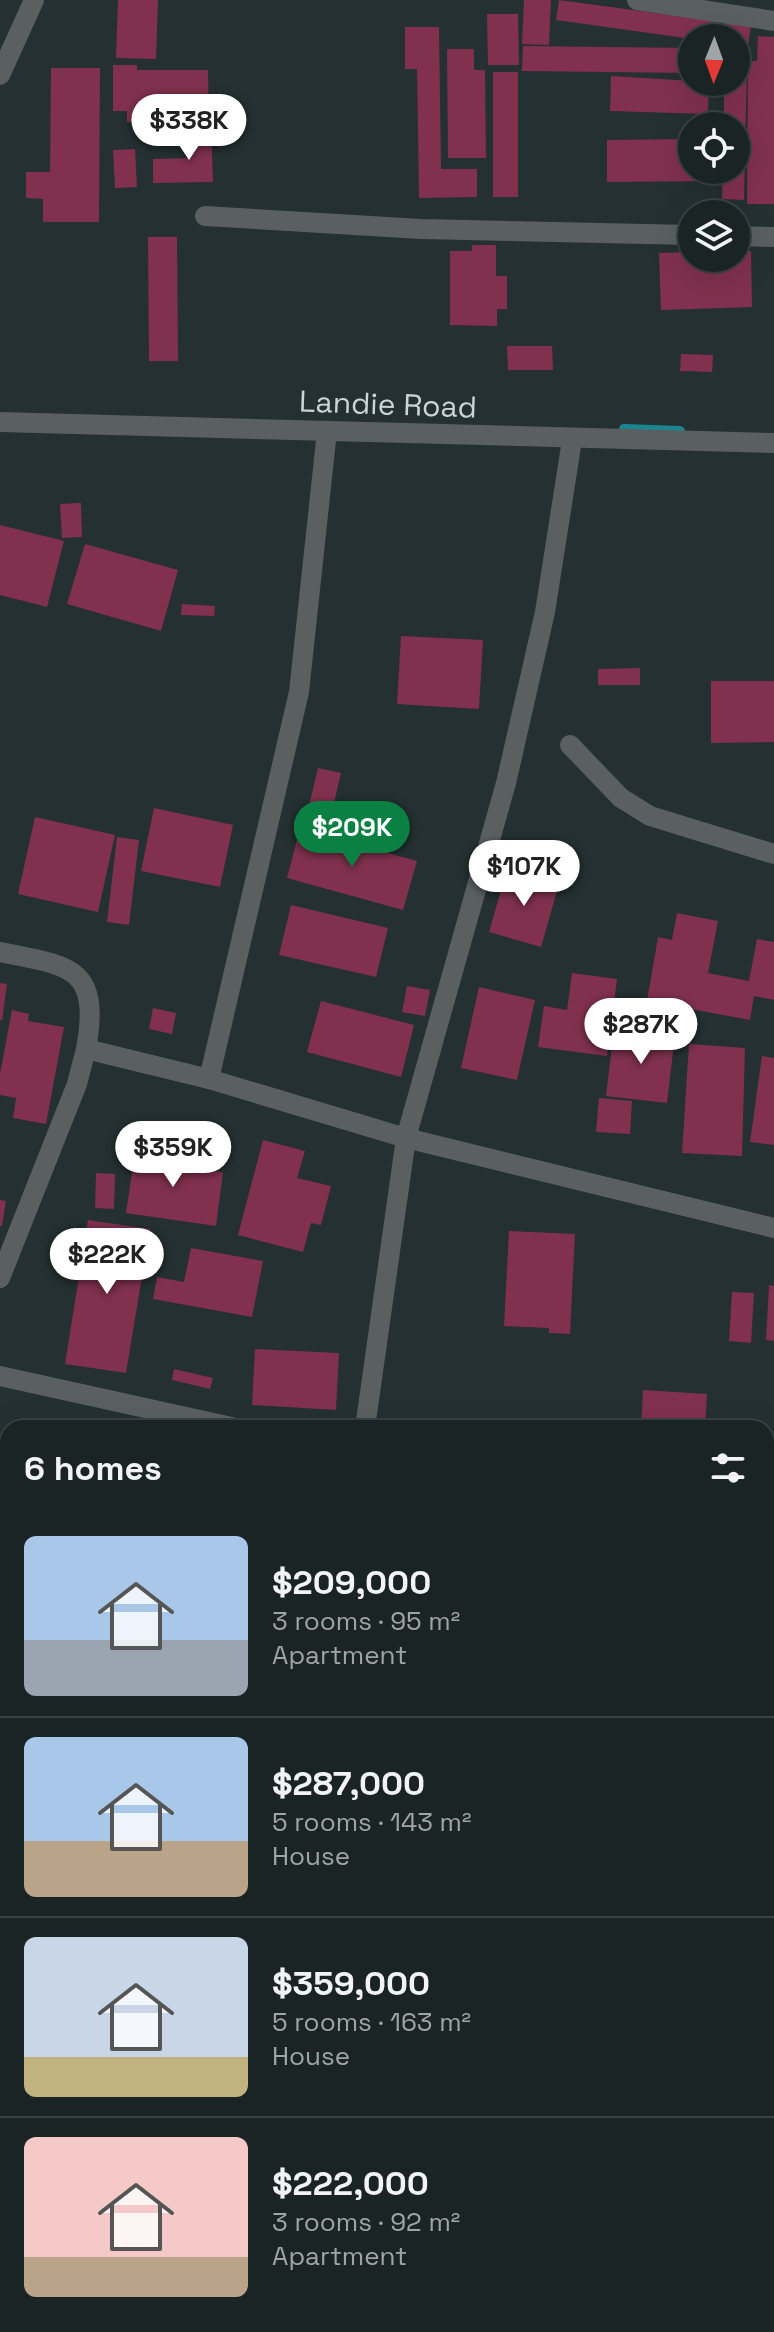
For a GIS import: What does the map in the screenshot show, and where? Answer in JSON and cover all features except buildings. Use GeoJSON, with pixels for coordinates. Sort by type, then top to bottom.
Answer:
{"type":"FeatureCollection","features":[{"type":"Feature","properties":{"kind":"street"},"geometry":{"type":"LineString","coordinates":[[0,75],[34,0]]}},
{"type":"Feature","properties":{"kind":"street"},"geometry":{"type":"LineString","coordinates":[[637,0],[774,21]]}},
{"type":"Feature","properties":{"kind":"street"},"geometry":{"type":"LineString","coordinates":[[205,216],[421,229],[678,235]]}},
{"type":"Feature","properties":{"kind":"street"},"geometry":{"type":"LineString","coordinates":[[750,236],[774,237]]}},
{"type":"Feature","properties":{"kind":"street","name":"Landie Road"},"geometry":{"type":"LineString","coordinates":[[0,422],[572,440],[774,443]]}},
{"type":"Feature","properties":{"kind":"street"},"geometry":{"type":"LineString","coordinates":[[209,1079],[299,692],[327,431]]}},
{"type":"Feature","properties":{"kind":"street"},"geometry":{"type":"LineString","coordinates":[[366,1420],[406,1138],[506,783],[545,612],[572,440]]}},
{"type":"Feature","properties":{"kind":"street"},"geometry":{"type":"LineString","coordinates":[[570,745],[621,798],[650,816],[774,854]]}},
{"type":"Feature","properties":{"kind":"street"},"geometry":{"type":"LineString","coordinates":[[0,952],[68,968],[86,985],[92,1015],[77,1084],[0,1278]]}},
{"type":"Feature","properties":{"kind":"street"},"geometry":{"type":"LineString","coordinates":[[86,1049],[209,1079],[406,1138],[774,1228]]}},
{"type":"Feature","properties":{"kind":"street"},"geometry":{"type":"LineString","coordinates":[[0,1376],[200,1420]]}},
{"type":"Feature","properties":{"kind":"waterway"},"geometry":{"type":"LineString","coordinates":[[624,429],[680,431]]}}]}
